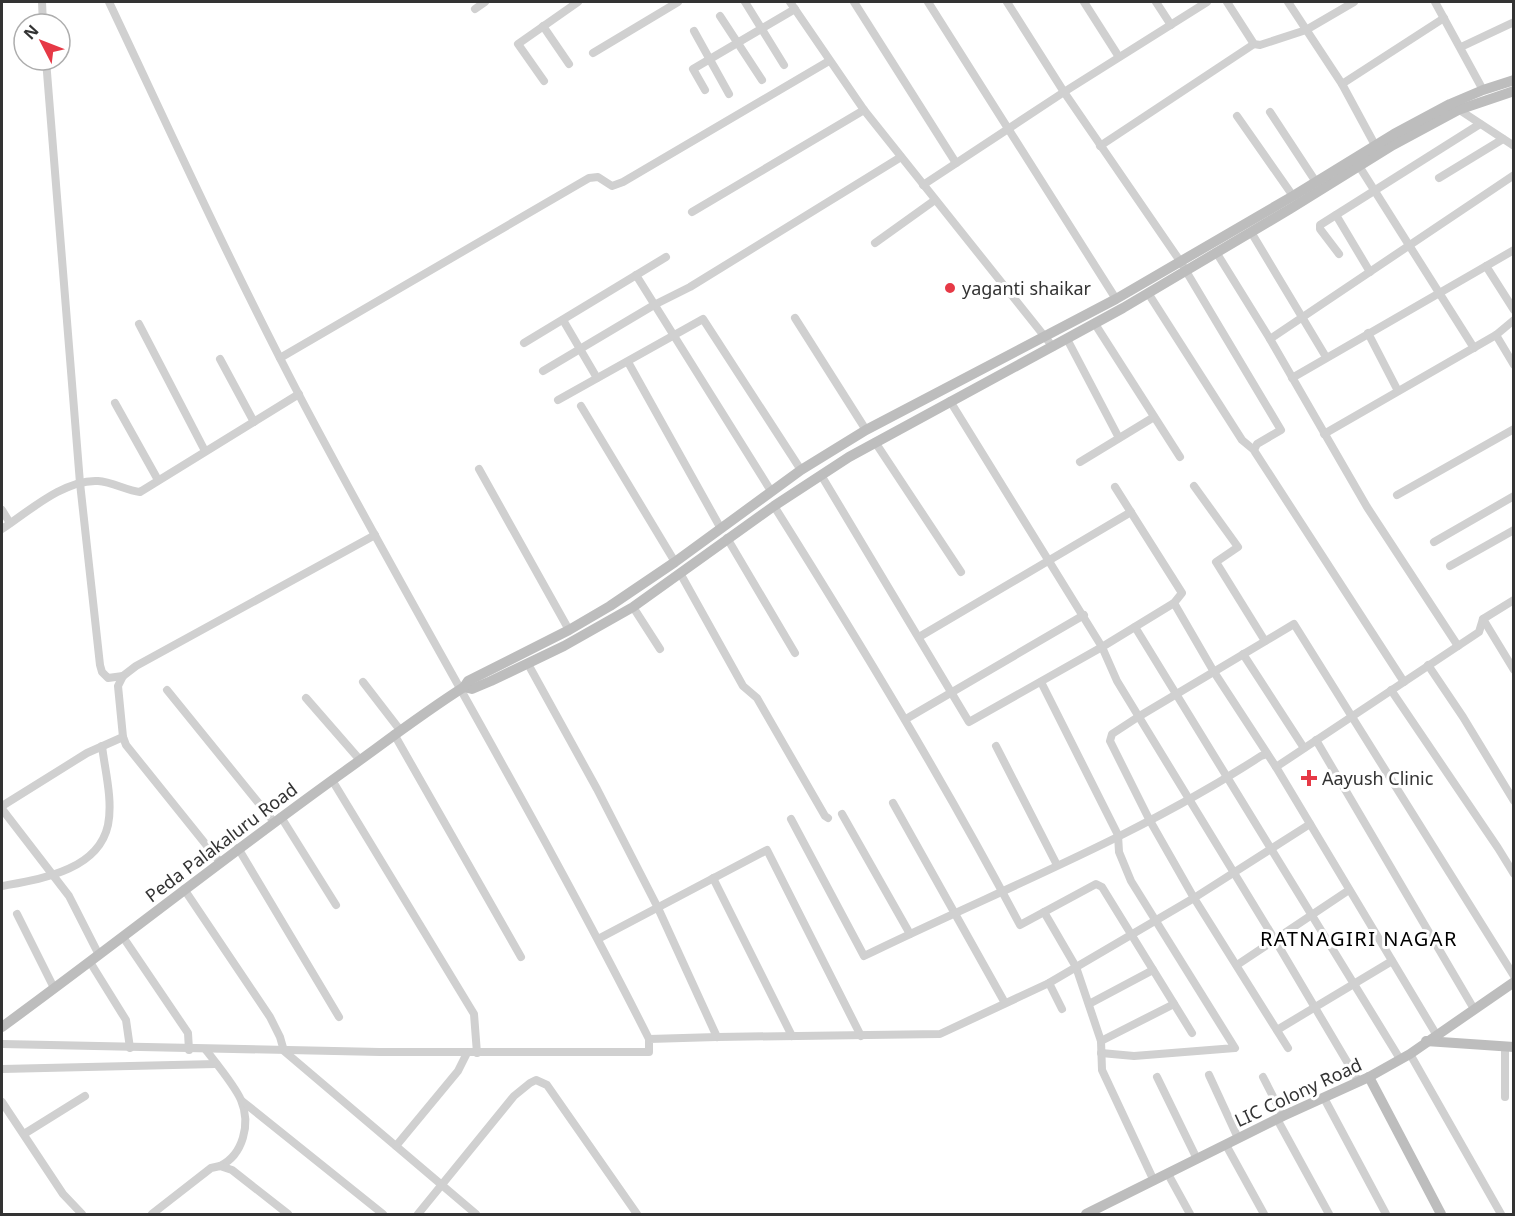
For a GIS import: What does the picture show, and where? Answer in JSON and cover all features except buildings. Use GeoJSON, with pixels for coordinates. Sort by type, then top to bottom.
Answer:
{"type":"FeatureCollection","features":[{"type":"Feature","properties":{"kind":"main road"},"geometry":{"type":"LineString","coordinates":[[1182,266],[1216,252],[1251,232],[1483,90],[1514,80]]}},
{"type":"Feature","properties":{"kind":"main road"},"geometry":{"type":"LineString","coordinates":[[462,688],[472,688],[528,664],[633,607],[821,474],[875,442],[1053,347],[1148,293],[1182,266],[1375,145],[1456,106],[1514,91]]}},
{"type":"Feature","properties":{"kind":"main road","name":"Peda Palakaluru Road"},"geometry":{"type":"LineString","coordinates":[[2,1027],[238,848],[397,732],[462,688],[468,681],[569,630],[610,606],[675,562],[801,470],[866,430],[1182,266]]}},
{"type":"Feature","properties":{"kind":"main road","name":"LIC Colony Road"},"geometry":{"type":"LineString","coordinates":[[1086,1215],[1280,1117],[1364,1079],[1405,1056],[1514,982]]}},
{"type":"Feature","properties":{"kind":"main road"},"geometry":{"type":"LineString","coordinates":[[1431,1038],[1509,1047]]}},
{"type":"Feature","properties":{"kind":"main road"},"geometry":{"type":"LineString","coordinates":[[1364,1079],[1441,1215]]}},
{"type":"Feature","properties":{"kind":"street"},"geometry":{"type":"LineString","coordinates":[[2,1044],[189,1050],[649,1052],[649,1040],[598,939],[462,688],[298,394],[234,270],[109,2]]}},
{"type":"Feature","properties":{"kind":"street"},"geometry":{"type":"LineString","coordinates":[[475,9],[485,2]]}},
{"type":"Feature","properties":{"kind":"street"},"geometry":{"type":"LineString","coordinates":[[544,81],[518,44],[578,2]]}},
{"type":"Feature","properties":{"kind":"street"},"geometry":{"type":"LineString","coordinates":[[593,53],[678,2]]}},
{"type":"Feature","properties":{"kind":"street"},"geometry":{"type":"LineString","coordinates":[[745,2],[784,65]]}},
{"type":"Feature","properties":{"kind":"street"},"geometry":{"type":"LineString","coordinates":[[854,2],[956,163]]}},
{"type":"Feature","properties":{"kind":"street"},"geometry":{"type":"LineString","coordinates":[[928,2],[1116,299]]}},
{"type":"Feature","properties":{"kind":"street"},"geometry":{"type":"LineString","coordinates":[[1007,2],[1064,92],[1182,266],[1281,429],[1257,444],[1254,450]]}},
{"type":"Feature","properties":{"kind":"street"},"geometry":{"type":"LineString","coordinates":[[1084,2],[1119,57]]}},
{"type":"Feature","properties":{"kind":"street"},"geometry":{"type":"LineString","coordinates":[[1156,2],[1171,25]]}},
{"type":"Feature","properties":{"kind":"street"},"geometry":{"type":"LineString","coordinates":[[923,185],[1064,92],[1207,2]]}},
{"type":"Feature","properties":{"kind":"street"},"geometry":{"type":"LineString","coordinates":[[1227,2],[1254,44]]}},
{"type":"Feature","properties":{"kind":"street"},"geometry":{"type":"LineString","coordinates":[[1288,2],[1342,84],[1375,145]]}},
{"type":"Feature","properties":{"kind":"street"},"geometry":{"type":"LineString","coordinates":[[1100,146],[1254,44],[1260,45],[1306,30],[1354,2]]}},
{"type":"Feature","properties":{"kind":"street"},"geometry":{"type":"LineString","coordinates":[[1435,2],[1483,90]]}},
{"type":"Feature","properties":{"kind":"street"},"geometry":{"type":"LineString","coordinates":[[705,90],[693,69],[763,29],[792,4],[864,110],[1053,347]]}},
{"type":"Feature","properties":{"kind":"street"},"geometry":{"type":"LineString","coordinates":[[720,16],[762,80]]}},
{"type":"Feature","properties":{"kind":"street"},"geometry":{"type":"LineString","coordinates":[[1342,84],[1444,18]]}},
{"type":"Feature","properties":{"kind":"street"},"geometry":{"type":"LineString","coordinates":[[1461,47],[1514,22]]}},
{"type":"Feature","properties":{"kind":"street"},"geometry":{"type":"LineString","coordinates":[[543,26],[569,64]]}},
{"type":"Feature","properties":{"kind":"street"},"geometry":{"type":"LineString","coordinates":[[694,31],[729,94]]}},
{"type":"Feature","properties":{"kind":"street"},"geometry":{"type":"LineString","coordinates":[[280,358],[589,178],[598,177],[612,186],[623,182],[829,61]]}},
{"type":"Feature","properties":{"kind":"street"},"geometry":{"type":"LineString","coordinates":[[47,72],[100,664],[102,672],[108,678],[123,676]]}},
{"type":"Feature","properties":{"kind":"street"},"geometry":{"type":"LineString","coordinates":[[1456,106],[1514,146]]}},
{"type":"Feature","properties":{"kind":"street"},"geometry":{"type":"LineString","coordinates":[[692,212],[864,110]]}},
{"type":"Feature","properties":{"kind":"street"},"geometry":{"type":"LineString","coordinates":[[1270,112],[1316,182]]}},
{"type":"Feature","properties":{"kind":"street"},"geometry":{"type":"LineString","coordinates":[[1237,116],[1293,196]]}},
{"type":"Feature","properties":{"kind":"street"},"geometry":{"type":"LineString","coordinates":[[1339,254],[1320,229],[1320,225],[1480,124]]}},
{"type":"Feature","properties":{"kind":"street"},"geometry":{"type":"LineString","coordinates":[[1439,178],[1503,139]]}},
{"type":"Feature","properties":{"kind":"street"},"geometry":{"type":"LineString","coordinates":[[543,371],[654,305],[690,287],[901,157]]}},
{"type":"Feature","properties":{"kind":"street"},"geometry":{"type":"LineString","coordinates":[[1359,166],[1474,348]]}},
{"type":"Feature","properties":{"kind":"street"},"geometry":{"type":"LineString","coordinates":[[1270,339],[1514,175]]}},
{"type":"Feature","properties":{"kind":"street"},"geometry":{"type":"LineString","coordinates":[[875,243],[935,200]]}},
{"type":"Feature","properties":{"kind":"street"},"geometry":{"type":"LineString","coordinates":[[1336,214],[1370,272]]}},
{"type":"Feature","properties":{"kind":"street"},"geometry":{"type":"LineString","coordinates":[[1251,232],[1326,357]]}},
{"type":"Feature","properties":{"kind":"street"},"geometry":{"type":"LineString","coordinates":[[1292,378],[1514,250]]}},
{"type":"Feature","properties":{"kind":"street"},"geometry":{"type":"LineString","coordinates":[[1216,252],[1270,339],[1367,507],[1458,646]]}},
{"type":"Feature","properties":{"kind":"street"},"geometry":{"type":"LineString","coordinates":[[524,344],[666,257]]}},
{"type":"Feature","properties":{"kind":"street"},"geometry":{"type":"LineString","coordinates":[[1485,266],[1514,310]]}},
{"type":"Feature","properties":{"kind":"street"},"geometry":{"type":"LineString","coordinates":[[636,275],[771,491]]}},
{"type":"Feature","properties":{"kind":"street"},"geometry":{"type":"LineString","coordinates":[[1148,293],[1242,440],[1254,450],[1404,682]]}},
{"type":"Feature","properties":{"kind":"street"},"geometry":{"type":"LineString","coordinates":[[795,318],[866,430]]}},
{"type":"Feature","properties":{"kind":"street"},"geometry":{"type":"LineString","coordinates":[[558,400],[703,319],[801,470]]}},
{"type":"Feature","properties":{"kind":"street"},"geometry":{"type":"LineString","coordinates":[[563,320],[597,378]]}},
{"type":"Feature","properties":{"kind":"street"},"geometry":{"type":"LineString","coordinates":[[1324,434],[1496,335],[1514,320]]}},
{"type":"Feature","properties":{"kind":"street"},"geometry":{"type":"LineString","coordinates":[[139,324],[205,451]]}},
{"type":"Feature","properties":{"kind":"street"},"geometry":{"type":"LineString","coordinates":[[1095,324],[1180,458]]}},
{"type":"Feature","properties":{"kind":"street"},"geometry":{"type":"LineString","coordinates":[[1368,333],[1398,391]]}},
{"type":"Feature","properties":{"kind":"street"},"geometry":{"type":"LineString","coordinates":[[1496,335],[1514,365]]}},
{"type":"Feature","properties":{"kind":"street"},"geometry":{"type":"LineString","coordinates":[[1067,339],[1119,438]]}},
{"type":"Feature","properties":{"kind":"street"},"geometry":{"type":"LineString","coordinates":[[220,359],[254,422]]}},
{"type":"Feature","properties":{"kind":"street"},"geometry":{"type":"LineString","coordinates":[[628,362],[720,527]]}},
{"type":"Feature","properties":{"kind":"street"},"geometry":{"type":"LineString","coordinates":[[2,529],[67,487],[83,482],[100,481],[140,492],[298,394]]}},
{"type":"Feature","properties":{"kind":"street"},"geometry":{"type":"LineString","coordinates":[[950,401],[1084,615],[1138,717],[1314,1007],[1364,1079]]}},
{"type":"Feature","properties":{"kind":"street"},"geometry":{"type":"LineString","coordinates":[[115,404],[158,480]]}},
{"type":"Feature","properties":{"kind":"street"},"geometry":{"type":"LineString","coordinates":[[581,406],[675,562]]}},
{"type":"Feature","properties":{"kind":"street"},"geometry":{"type":"LineString","coordinates":[[1080,462],[1154,417]]}},
{"type":"Feature","properties":{"kind":"street"},"geometry":{"type":"LineString","coordinates":[[1397,495],[1514,429]]}},
{"type":"Feature","properties":{"kind":"street"},"geometry":{"type":"LineString","coordinates":[[875,442],[961,572]]}},
{"type":"Feature","properties":{"kind":"street"},"geometry":{"type":"LineString","coordinates":[[479,469],[569,630]]}},
{"type":"Feature","properties":{"kind":"street"},"geometry":{"type":"LineString","coordinates":[[821,474],[969,722],[1102,647],[1174,603],[1182,593],[1114,487]]}},
{"type":"Feature","properties":{"kind":"street"},"geometry":{"type":"LineString","coordinates":[[1194,486],[1238,547],[1216,562],[1265,641]]}},
{"type":"Feature","properties":{"kind":"street"},"geometry":{"type":"LineString","coordinates":[[1434,542],[1514,496]]}},
{"type":"Feature","properties":{"kind":"street"},"geometry":{"type":"LineString","coordinates":[[774,506],[906,718],[950,794],[1020,925],[1096,884],[1102,887],[1192,1033]]}},
{"type":"Feature","properties":{"kind":"street"},"geometry":{"type":"LineString","coordinates":[[2,510],[10,523]]}},
{"type":"Feature","properties":{"kind":"street"},"geometry":{"type":"LineString","coordinates":[[920,637],[1131,512]]}},
{"type":"Feature","properties":{"kind":"street"},"geometry":{"type":"LineString","coordinates":[[1450,566],[1514,530]]}},
{"type":"Feature","properties":{"kind":"street"},"geometry":{"type":"LineString","coordinates":[[220,862],[131,753],[123,737],[118,686],[123,676],[136,666],[375,535]]}},
{"type":"Feature","properties":{"kind":"street"},"geometry":{"type":"LineString","coordinates":[[728,538],[795,653]]}},
{"type":"Feature","properties":{"kind":"street"},"geometry":{"type":"LineString","coordinates":[[680,573],[743,686],[757,698],[828,818]]}},
{"type":"Feature","properties":{"kind":"street"},"geometry":{"type":"LineString","coordinates":[[1275,767],[1479,632],[1483,619],[1514,600]]}},
{"type":"Feature","properties":{"kind":"street"},"geometry":{"type":"LineString","coordinates":[[1174,603],[1392,961],[1431,1038]]}},
{"type":"Feature","properties":{"kind":"street"},"geometry":{"type":"LineString","coordinates":[[633,607],[660,649]]}},
{"type":"Feature","properties":{"kind":"street"},"geometry":{"type":"LineString","coordinates":[[906,718],[1084,615]]}},
{"type":"Feature","properties":{"kind":"street"},"geometry":{"type":"LineString","coordinates":[[1483,619],[1514,670]]}},
{"type":"Feature","properties":{"kind":"street"},"geometry":{"type":"LineString","coordinates":[[1288,1048],[1194,898],[1149,819],[1110,741],[1112,735],[1138,717],[1294,624],[1514,976]]}},
{"type":"Feature","properties":{"kind":"street"},"geometry":{"type":"LineString","coordinates":[[1135,627],[1354,984],[1405,1056],[1501,1215]]}},
{"type":"Feature","properties":{"kind":"street"},"geometry":{"type":"LineString","coordinates":[[1243,654],[1304,748]]}},
{"type":"Feature","properties":{"kind":"street"},"geometry":{"type":"LineString","coordinates":[[528,664],[597,789],[658,908],[717,1036]]}},
{"type":"Feature","properties":{"kind":"street"},"geometry":{"type":"LineString","coordinates":[[1428,665],[1514,801]]}},
{"type":"Feature","properties":{"kind":"street"},"geometry":{"type":"LineString","coordinates":[[363,682],[397,732],[521,957]]}},
{"type":"Feature","properties":{"kind":"street"},"geometry":{"type":"LineString","coordinates":[[1041,682],[1118,835],[1119,852],[1125,869],[1234,1048],[1134,1056],[1101,1053]]}},
{"type":"Feature","properties":{"kind":"street"},"geometry":{"type":"LineString","coordinates":[[167,690],[277,820],[336,904]]}},
{"type":"Feature","properties":{"kind":"street"},"geometry":{"type":"LineString","coordinates":[[1391,690],[1514,873]]}},
{"type":"Feature","properties":{"kind":"street"},"geometry":{"type":"LineString","coordinates":[[306,698],[360,760]]}},
{"type":"Feature","properties":{"kind":"street"},"geometry":{"type":"LineString","coordinates":[[123,737],[70,762],[2,808],[69,896],[94,958],[126,1020],[130,1048]]}},
{"type":"Feature","properties":{"kind":"street"},"geometry":{"type":"LineString","coordinates":[[1316,740],[1474,1009]]}},
{"type":"Feature","properties":{"kind":"street"},"geometry":{"type":"LineString","coordinates":[[2,886],[54,876],[92,854],[104,837],[108,824],[109,799],[102,746]]}},
{"type":"Feature","properties":{"kind":"street"},"geometry":{"type":"LineString","coordinates":[[996,746],[1058,865]]}},
{"type":"Feature","properties":{"kind":"street"},"geometry":{"type":"LineString","coordinates":[[791,819],[864,956],[1058,865],[1189,800],[1267,754]]}},
{"type":"Feature","properties":{"kind":"street"},"geometry":{"type":"LineString","coordinates":[[332,780],[474,1014],[477,1053]]}},
{"type":"Feature","properties":{"kind":"street"},"geometry":{"type":"LineString","coordinates":[[893,803],[1005,1003]]}},
{"type":"Feature","properties":{"kind":"street"},"geometry":{"type":"LineString","coordinates":[[842,814],[910,934]]}},
{"type":"Feature","properties":{"kind":"street"},"geometry":{"type":"LineString","coordinates":[[649,1040],[717,1036],[940,1034],[1049,983],[1194,898],[1310,824]]}},
{"type":"Feature","properties":{"kind":"street"},"geometry":{"type":"LineString","coordinates":[[238,848],[339,1017]]}},
{"type":"Feature","properties":{"kind":"street"},"geometry":{"type":"LineString","coordinates":[[598,939],[767,850],[861,1036]]}},
{"type":"Feature","properties":{"kind":"street"},"geometry":{"type":"LineString","coordinates":[[712,878],[792,1036]]}},
{"type":"Feature","properties":{"kind":"street"},"geometry":{"type":"LineString","coordinates":[[184,889],[270,1017],[280,1036],[284,1051],[476,1215]]}},
{"type":"Feature","properties":{"kind":"street"},"geometry":{"type":"LineString","coordinates":[[1237,965],[1349,890]]}},
{"type":"Feature","properties":{"kind":"street"},"geometry":{"type":"LineString","coordinates":[[1044,912],[1076,967],[1101,1041],[1102,1070],[1154,1181]]}},
{"type":"Feature","properties":{"kind":"street"},"geometry":{"type":"LineString","coordinates":[[17,914],[54,988]]}},
{"type":"Feature","properties":{"kind":"street"},"geometry":{"type":"LineString","coordinates":[[123,937],[188,1033],[189,1050]]}},
{"type":"Feature","properties":{"kind":"street"},"geometry":{"type":"LineString","coordinates":[[1277,1030],[1392,961]]}},
{"type":"Feature","properties":{"kind":"street"},"geometry":{"type":"LineString","coordinates":[[1089,1004],[1153,970]]}},
{"type":"Feature","properties":{"kind":"street"},"geometry":{"type":"LineString","coordinates":[[1049,983],[1062,1009]]}},
{"type":"Feature","properties":{"kind":"street"},"geometry":{"type":"LineString","coordinates":[[1101,1041],[1174,1004]]}},
{"type":"Feature","properties":{"kind":"street"},"geometry":{"type":"LineString","coordinates":[[1505,1097],[1509,1047]]}},
{"type":"Feature","properties":{"kind":"street"},"geometry":{"type":"LineString","coordinates":[[206,1050],[242,1101],[383,1215]]}},
{"type":"Feature","properties":{"kind":"street"},"geometry":{"type":"LineString","coordinates":[[396,1146],[458,1071],[467,1053]]}},
{"type":"Feature","properties":{"kind":"street"},"geometry":{"type":"LineString","coordinates":[[2,1069],[216,1064]]}},
{"type":"Feature","properties":{"kind":"street"},"geometry":{"type":"LineString","coordinates":[[1209,1075],[1238,1138]]}},
{"type":"Feature","properties":{"kind":"street"},"geometry":{"type":"LineString","coordinates":[[1157,1077],[1197,1160]]}},
{"type":"Feature","properties":{"kind":"street"},"geometry":{"type":"LineString","coordinates":[[1263,1077],[1280,1117],[1329,1215]]}},
{"type":"Feature","properties":{"kind":"street"},"geometry":{"type":"LineString","coordinates":[[418,1215],[514,1096],[536,1080],[547,1085],[637,1215]]}},
{"type":"Feature","properties":{"kind":"street"},"geometry":{"type":"LineString","coordinates":[[24,1134],[85,1096]]}},
{"type":"Feature","properties":{"kind":"street"},"geometry":{"type":"LineString","coordinates":[[1324,1098],[1386,1215]]}},
{"type":"Feature","properties":{"kind":"street"},"geometry":{"type":"LineString","coordinates":[[152,1215],[211,1168],[229,1161],[240,1145],[246,1129],[242,1101]]}},
{"type":"Feature","properties":{"kind":"street"},"geometry":{"type":"LineString","coordinates":[[2,1102],[63,1194],[82,1215]]}},
{"type":"Feature","properties":{"kind":"street"},"geometry":{"type":"LineString","coordinates":[[1226,1145],[1264,1215]]}},
{"type":"Feature","properties":{"kind":"street"},"geometry":{"type":"LineString","coordinates":[[220,1166],[232,1170],[288,1215]]}},
{"type":"Feature","properties":{"kind":"street"},"geometry":{"type":"LineString","coordinates":[[1168,1174],[1190,1215]]}},
{"type":"Feature","properties":{"kind":"place","name":"yaganti shaikar"},"geometry":{"type":"Point","coordinates":[950,288]}},
{"type":"Feature","properties":{"kind":"place","name":"Aayush Clinic"},"geometry":{"type":"Point","coordinates":[1309,778]}},
{"type":"Feature","properties":{"kind":"district","name":"RATNAGIRI NAGAR"},"geometry":{"type":"Point","coordinates":[1359,938]}}]}
